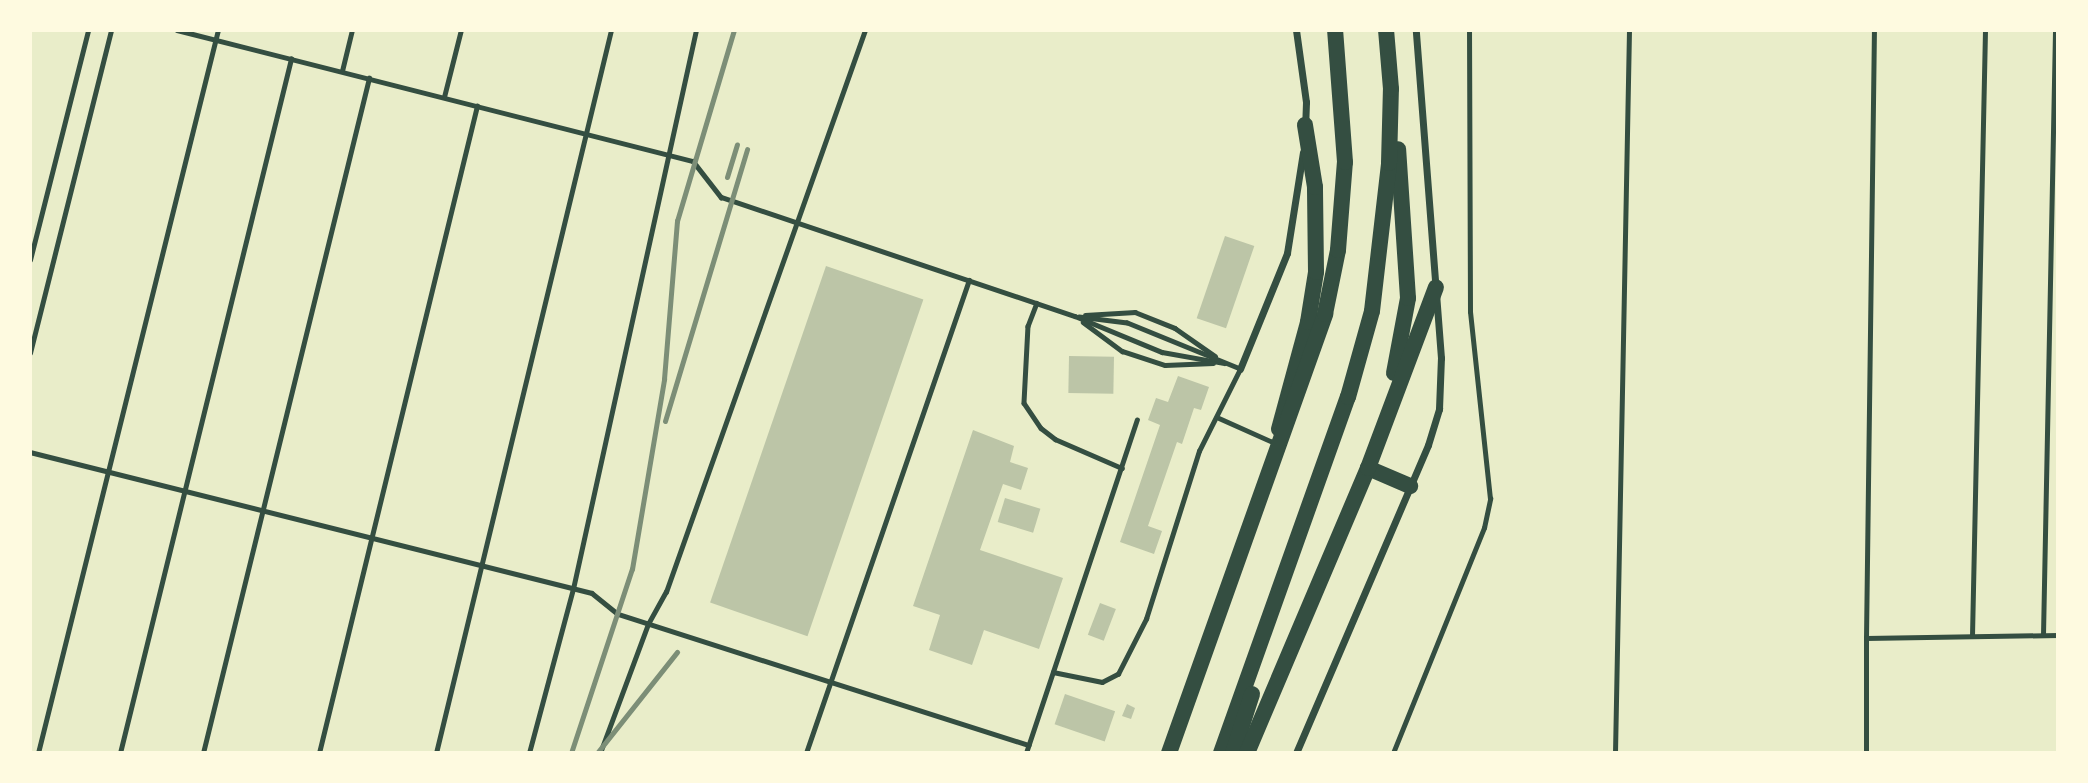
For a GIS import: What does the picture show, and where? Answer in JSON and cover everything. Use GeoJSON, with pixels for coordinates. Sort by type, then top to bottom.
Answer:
{"type":"FeatureCollection","features":[{"type":"Feature","properties":{"kind":"highway"},"geometry":{"type":"LineString","coordinates":[[1169,753],[1318,340],[1338,250],[1345,162],[1335,30]]}},
{"type":"Feature","properties":{"kind":"highway"},"geometry":{"type":"LineString","coordinates":[[1384,416],[1408,298],[1386,30]]}},
{"type":"Feature","properties":{"kind":"highway"},"geometry":{"type":"LineString","coordinates":[[1221,753],[1289,567],[1357,368],[1372,311],[1385,222],[1391,89]]}},
{"type":"Feature","properties":{"kind":"highway"},"geometry":{"type":"LineString","coordinates":[[1280,445],[1280,416],[1308,322],[1316,272],[1315,187],[1305,125]]}},
{"type":"Feature","properties":{"kind":"highway"},"geometry":{"type":"LineString","coordinates":[[1247,753],[1368,468],[1384,416],[1436,287]]}},
{"type":"Feature","properties":{"kind":"highway"},"geometry":{"type":"LineString","coordinates":[[1368,468],[1410,486]]}},
{"type":"Feature","properties":{"kind":"highway"},"geometry":{"type":"LineString","coordinates":[[1233,753],[1289,567]]}},
{"type":"Feature","properties":{"kind":"street"},"geometry":{"type":"LineString","coordinates":[[1240,369],[1287,253],[1298,204],[1306,102],[1296,30]]}},
{"type":"Feature","properties":{"kind":"street"},"geometry":{"type":"LineString","coordinates":[[1296,753],[1433,432],[1441,397],[1436,287],[1416,30]]}},
{"type":"Feature","properties":{"kind":"lane"},"geometry":{"type":"LineString","coordinates":[[30,260],[88,30]]}},
{"type":"Feature","properties":{"kind":"lane"},"geometry":{"type":"LineString","coordinates":[[30,353],[111,30]]}},
{"type":"Feature","properties":{"kind":"lane"},"geometry":{"type":"LineString","coordinates":[[177,30],[693,161],[721,197],[1075,316],[1162,352],[1224,363]]}},
{"type":"Feature","properties":{"kind":"lane"},"geometry":{"type":"LineString","coordinates":[[38,753],[218,30]]}},
{"type":"Feature","properties":{"kind":"lane"},"geometry":{"type":"LineString","coordinates":[[342,71],[352,30]]}},
{"type":"Feature","properties":{"kind":"lane"},"geometry":{"type":"LineString","coordinates":[[444,97],[461,30]]}},
{"type":"Feature","properties":{"kind":"lane"},"geometry":{"type":"LineString","coordinates":[[436,753],[611,30]]}},
{"type":"Feature","properties":{"kind":"lane"},"geometry":{"type":"LineString","coordinates":[[529,753],[573,589],[666,153],[696,30]]}},
{"type":"Feature","properties":{"kind":"lane"},"geometry":{"type":"LineString","coordinates":[[600,753],[648,624],[666,592],[865,30]]}},
{"type":"Feature","properties":{"kind":"lane"},"geometry":{"type":"LineString","coordinates":[[1393,753],[1480,538],[1490,499],[1470,312],[1469,30]]}},
{"type":"Feature","properties":{"kind":"lane"},"geometry":{"type":"LineString","coordinates":[[1615,753],[1629,30]]}},
{"type":"Feature","properties":{"kind":"lane"},"geometry":{"type":"LineString","coordinates":[[1866,753],[1874,30]]}},
{"type":"Feature","properties":{"kind":"lane"},"geometry":{"type":"LineString","coordinates":[[1972,636],[1985,30]]}},
{"type":"Feature","properties":{"kind":"lane"},"geometry":{"type":"LineString","coordinates":[[2043,635],[2055,30]]}},
{"type":"Feature","properties":{"kind":"lane"},"geometry":{"type":"LineString","coordinates":[[120,753],[291,58]]}},
{"type":"Feature","properties":{"kind":"lane"},"geometry":{"type":"LineString","coordinates":[[203,753],[369,78]]}},
{"type":"Feature","properties":{"kind":"lane"},"geometry":{"type":"LineString","coordinates":[[319,753],[477,106]]}},
{"type":"Feature","properties":{"kind":"lane"},"geometry":{"type":"LineString","coordinates":[[806,753],[969,280]]}},
{"type":"Feature","properties":{"kind":"lane"},"geometry":{"type":"LineString","coordinates":[[1037,303],[1028,326],[1021,388],[1027,410],[1055,439],[1122,468]]}},
{"type":"Feature","properties":{"kind":"lane"},"geometry":{"type":"LineString","coordinates":[[1075,316],[1135,312],[1175,328],[1224,363]]}},
{"type":"Feature","properties":{"kind":"lane"},"geometry":{"type":"LineString","coordinates":[[1075,316],[1122,351],[1165,365],[1224,363]]}},
{"type":"Feature","properties":{"kind":"lane"},"geometry":{"type":"LineString","coordinates":[[1053,672],[1102,682],[1118,674],[1146,619],[1199,451],[1219,418],[1240,369],[1127,323],[1075,316]]}},
{"type":"Feature","properties":{"kind":"lane"},"geometry":{"type":"LineString","coordinates":[[1219,418],[1280,445]]}},
{"type":"Feature","properties":{"kind":"lane"},"geometry":{"type":"LineString","coordinates":[[1026,753],[1137,420]]}},
{"type":"Feature","properties":{"kind":"lane"},"geometry":{"type":"LineString","coordinates":[[30,452],[592,593],[618,614],[1029,745]]}},
{"type":"Feature","properties":{"kind":"lane"},"geometry":{"type":"LineString","coordinates":[[1866,638],[2058,635]]}},
{"type":"Feature","properties":{"kind":"building"},"geometry":{"type":"Polygon","coordinates":[[[1225,236],[1254,246],[1226,328],[1197,318],[1225,236]]]}},
{"type":"Feature","properties":{"kind":"building"},"geometry":{"type":"Polygon","coordinates":[[[826,266],[923,300],[807,636],[710,603],[826,266]]]}},
{"type":"Feature","properties":{"kind":"building"},"geometry":{"type":"Polygon","coordinates":[[[1069,356],[1114,357],[1113,394],[1068,393],[1069,356]]]}},
{"type":"Feature","properties":{"kind":"building"},"geometry":{"type":"Polygon","coordinates":[[[1178,376],[1209,387],[1201,410],[1194,408],[1182,444],[1177,442],[1148,526],[1162,531],[1154,554],[1120,542],[1160,425],[1148,420],[1156,398],[1168,402],[1178,376]]]}},
{"type":"Feature","properties":{"kind":"building"},"geometry":{"type":"Polygon","coordinates":[[[973,430],[1014,446],[1010,462],[1028,468],[1021,490],[1003,484],[980,550],[1063,578],[1039,649],[984,630],[972,665],[929,650],[940,615],[913,606],[973,430]]]}},
{"type":"Feature","properties":{"kind":"building"},"geometry":{"type":"Polygon","coordinates":[[[1005,498],[1040,509],[1033,533],[998,522],[1005,498]]]}},
{"type":"Feature","properties":{"kind":"building"},"geometry":{"type":"Polygon","coordinates":[[[1100,603],[1116,609],[1104,641],[1088,635],[1100,603]]]}},
{"type":"Feature","properties":{"kind":"building"},"geometry":{"type":"Polygon","coordinates":[[[1065,694],[1115,711],[1105,742],[1055,724],[1065,694]]]}},
{"type":"Feature","properties":{"kind":"building"},"geometry":{"type":"Polygon","coordinates":[[[1127,704],[1135,708],[1131,719],[1122,716],[1127,704]]]}},
{"type":"Feature","properties":{"kind":"railway"},"geometry":{"type":"LineString","coordinates":[[571,753],[632,569],[664,379],[677,221],[734,30]]}},
{"type":"Feature","properties":{"kind":"railway"},"geometry":{"type":"LineString","coordinates":[[727,177],[737,145]]}},
{"type":"Feature","properties":{"kind":"railway"},"geometry":{"type":"LineString","coordinates":[[665,421],[747,149]]}},
{"type":"Feature","properties":{"kind":"railway"},"geometry":{"type":"LineString","coordinates":[[597,753],[677,652]]}}]}
